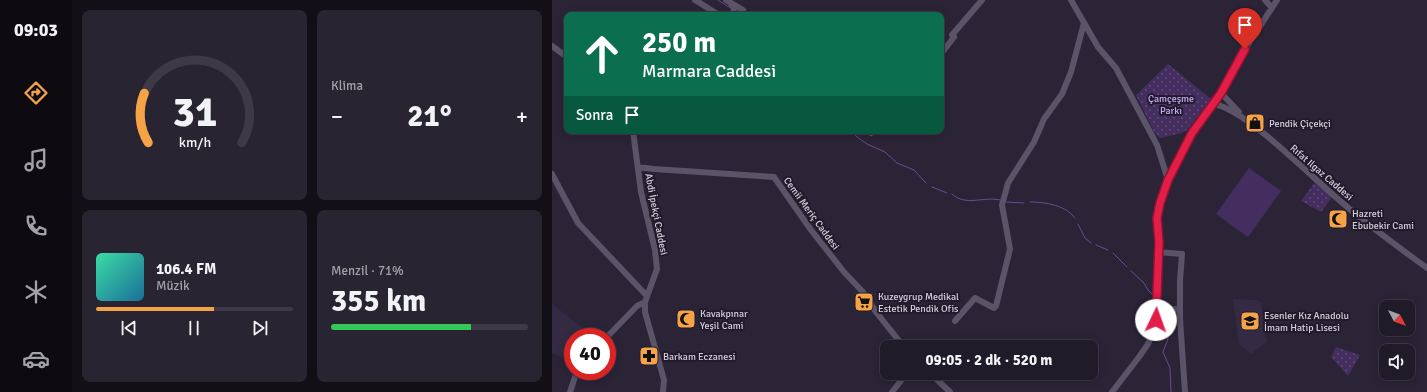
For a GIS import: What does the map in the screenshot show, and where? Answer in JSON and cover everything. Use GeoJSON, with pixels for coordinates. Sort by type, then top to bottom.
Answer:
{"type":"FeatureCollection","features":[{"type":"Feature","properties":{"kind":"street"},"geometry":{"type":"LineString","coordinates":[[695,0],[714,12]]}},
{"type":"Feature","properties":{"kind":"street"},"geometry":{"type":"LineString","coordinates":[[701,0],[707,7]]}},
{"type":"Feature","properties":{"kind":"street"},"geometry":{"type":"LineString","coordinates":[[944,50],[982,0]]}},
{"type":"Feature","properties":{"kind":"street"},"geometry":{"type":"LineString","coordinates":[[1071,0],[1098,47],[1116,68],[1157,144],[1168,180]]}},
{"type":"Feature","properties":{"kind":"street"},"geometry":{"type":"LineString","coordinates":[[1265,0],[1272,8]]}},
{"type":"Feature","properties":{"kind":"street"},"geometry":{"type":"LineString","coordinates":[[1112,392],[1148,344],[1155,328],[1157,310],[1158,208],[1168,180],[1192,133],[1221,93],[1245,49],[1277,0]]}},
{"type":"Feature","properties":{"kind":"street"},"geometry":{"type":"LineString","coordinates":[[728,1],[743,10]]}},
{"type":"Feature","properties":{"kind":"street"},"geometry":{"type":"LineString","coordinates":[[728,1],[734,9],[734,12]]}},
{"type":"Feature","properties":{"kind":"street"},"geometry":{"type":"LineString","coordinates":[[955,322],[975,298],[994,308],[996,306],[1010,249],[1002,205],[1008,183],[1034,142],[1044,119],[1062,94],[1071,72],[1084,23]]}},
{"type":"Feature","properties":{"kind":"street"},"geometry":{"type":"LineString","coordinates":[[552,46],[564,55]]}},
{"type":"Feature","properties":{"kind":"street","name":"Rıfat Ilgaz Caddesi"},"geometry":{"type":"LineString","coordinates":[[1221,93],[1244,118]]}},
{"type":"Feature","properties":{"kind":"street","name":"Rıfat Ilgaz Caddesi"},"geometry":{"type":"LineString","coordinates":[[1213,104],[1225,106],[1244,118],[1348,208],[1427,268]]}},
{"type":"Feature","properties":{"kind":"street","name":"Abdi İpekçi Caddesi"},"geometry":{"type":"LineString","coordinates":[[633,134],[641,192],[655,250],[657,269],[646,299],[645,312],[664,380],[662,392]]}},
{"type":"Feature","properties":{"kind":"street","name":"Cemii Meriç Caddesi"},"geometry":{"type":"LineString","coordinates":[[638,167],[654,170],[774,177],[810,228],[844,272],[863,292],[876,312],[898,340]]}},
{"type":"Feature","properties":{"kind":"street"},"geometry":{"type":"LineString","coordinates":[[552,174],[578,223],[646,299],[616,328]]}},
{"type":"Feature","properties":{"kind":"street"},"geometry":{"type":"LineString","coordinates":[[1158,252],[1182,254],[1180,309],[1185,392]]}},
{"type":"Feature","properties":{"kind":"street"},"geometry":{"type":"LineString","coordinates":[[1157,310],[1180,309]]}},
{"type":"Feature","properties":{"kind":"street"},"geometry":{"type":"LineString","coordinates":[[570,392],[574,380]]}},
{"type":"Feature","properties":{"kind":"street"},"geometry":{"type":"LineString","coordinates":[[892,392],[901,380]]}},
{"type":"Feature","properties":{"kind":"street"},"geometry":{"type":"LineString","coordinates":[[937,380],[950,392]]}},
{"type":"Feature","properties":{"kind":"shaded area","name":"Esenler Kız Anadolu İmam Hatip Lisesi"},"geometry":{"type":"Polygon","coordinates":[[[1233,299],[1257,300],[1261,302],[1267,342],[1251,354],[1239,344],[1233,299]]]}},
{"type":"Feature","properties":{"kind":"shaded area"},"geometry":{"type":"Polygon","coordinates":[[[552,304],[583,328],[564,328],[564,354],[561,357],[552,353],[552,304]]]}},
{"type":"Feature","properties":{"kind":"green space","name":"Çamçeşme Parkı"},"geometry":{"type":"Polygon","coordinates":[[[1168,64],[1211,99],[1187,130],[1182,133],[1160,138],[1154,132],[1136,95],[1168,64]]]}},
{"type":"Feature","properties":{"kind":"green space"},"geometry":{"type":"Polygon","coordinates":[[[1249,168],[1281,191],[1248,237],[1216,214],[1249,168]]]}},
{"type":"Feature","properties":{"kind":"green space"},"geometry":{"type":"Polygon","coordinates":[[[1315,182],[1332,197],[1321,212],[1301,201],[1315,182]]]}},
{"type":"Feature","properties":{"kind":"green space"},"geometry":{"type":"Polygon","coordinates":[[[1336,347],[1360,355],[1348,376],[1331,357],[1336,347]]]}},
{"type":"Feature","properties":{"kind":"waterway"},"geometry":{"type":"LineString","coordinates":[[718,0],[729,7]]}},
{"type":"Feature","properties":{"kind":"waterway"},"geometry":{"type":"LineString","coordinates":[[854,134],[867,144],[885,152],[897,163],[914,170],[926,183]]}},
{"type":"Feature","properties":{"kind":"waterway"},"geometry":{"type":"LineString","coordinates":[[932,187],[947,193]]}},
{"type":"Feature","properties":{"kind":"waterway"},"geometry":{"type":"LineString","coordinates":[[952,194],[957,198],[969,201],[1000,200]]}},
{"type":"Feature","properties":{"kind":"waterway"},"geometry":{"type":"LineString","coordinates":[[1007,202],[1024,203]]}},
{"type":"Feature","properties":{"kind":"waterway"},"geometry":{"type":"LineString","coordinates":[[1030,202],[1061,207],[1075,218]]}},
{"type":"Feature","properties":{"kind":"waterway"},"geometry":{"type":"LineString","coordinates":[[1078,224],[1085,238],[1091,243]]}},
{"type":"Feature","properties":{"kind":"waterway"},"geometry":{"type":"LineString","coordinates":[[1096,245],[1108,250]]}},
{"type":"Feature","properties":{"kind":"waterway"},"geometry":{"type":"LineString","coordinates":[[1113,253],[1127,267]]}},
{"type":"Feature","properties":{"kind":"waterway"},"geometry":{"type":"LineString","coordinates":[[1131,271],[1144,283],[1152,294]]}},
{"type":"Feature","properties":{"kind":"waterway"},"geometry":{"type":"LineString","coordinates":[[1167,315],[1168,339],[1163,352],[1170,368],[1171,392]]}},
{"type":"Feature","properties":{"kind":"place","name":"Pendik Çiçekçi"},"geometry":{"type":"Point","coordinates":[1255,123]}},
{"type":"Feature","properties":{"kind":"place","name":"Hazreti Ebubekir Cami"},"geometry":{"type":"Point","coordinates":[1338,219]}},
{"type":"Feature","properties":{"kind":"place","name":"Kuzeygrup Medikal Estetik Pendik Ofis"},"geometry":{"type":"Point","coordinates":[864,302]}},
{"type":"Feature","properties":{"kind":"place","name":"Kavakpınar Yeşil Cami"},"geometry":{"type":"Point","coordinates":[686,319]}},
{"type":"Feature","properties":{"kind":"place","name":"Esenler Kız Anadolu İmam Hatip Lisesi"},"geometry":{"type":"Point","coordinates":[1250,321]}},
{"type":"Feature","properties":{"kind":"place","name":"Barkam Eczanesi"},"geometry":{"type":"Point","coordinates":[649,356]}},
{"type":"Feature","properties":{"kind":"route"},"geometry":{"type":"LineString","coordinates":[[1156,320],[1159,242],[1157,218],[1158,208],[1168,180],[1188,140],[1221,93],[1245,49]]}}]}
